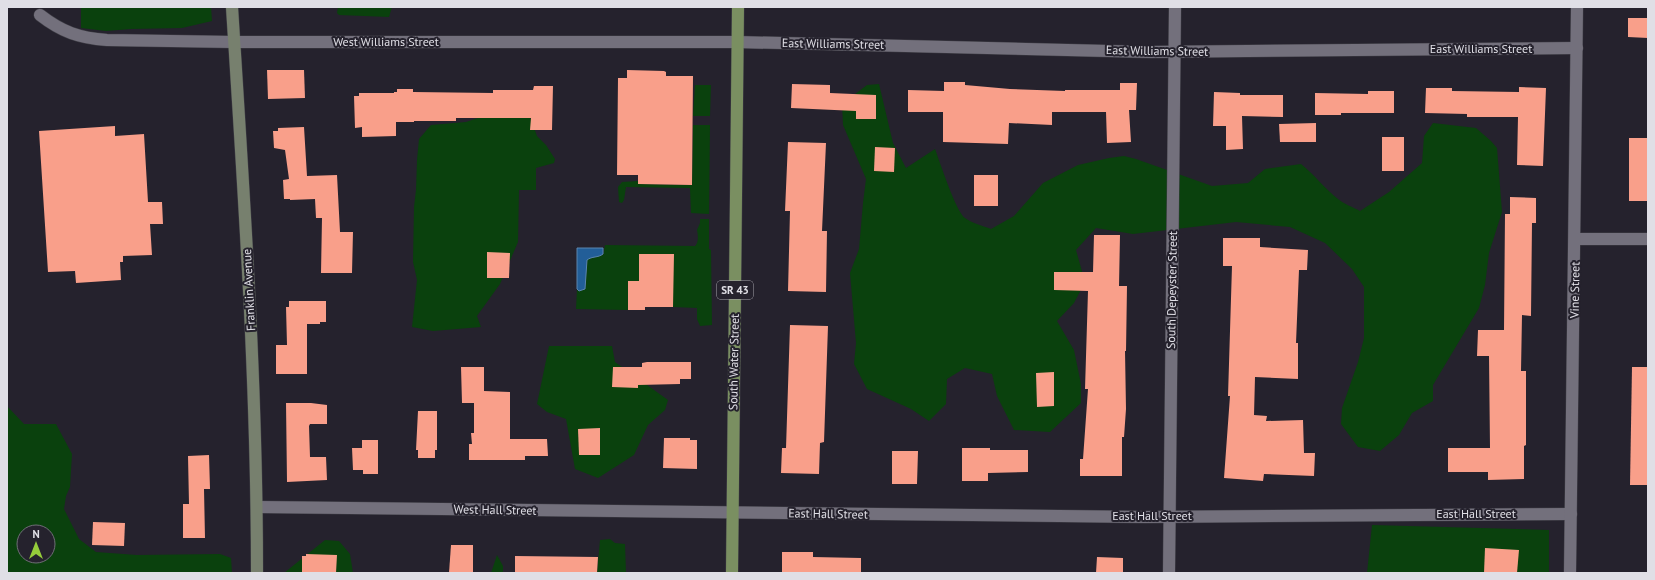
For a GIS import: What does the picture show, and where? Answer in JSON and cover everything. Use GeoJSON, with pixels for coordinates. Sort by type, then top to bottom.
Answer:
{"type":"FeatureCollection","features":[{"type":"Feature","properties":{"kind":"main road","name":"South Water Street"},"geometry":{"type":"LineString","coordinates":[[732,573],[738,7]]}},
{"type":"Feature","properties":{"kind":"street","name":"Franklin Avenue"},"geometry":{"type":"LineString","coordinates":[[232,7],[254,367],[257,573]]}},
{"type":"Feature","properties":{"kind":"street","name":"South Depeyster Street"},"geometry":{"type":"LineString","coordinates":[[1169,573],[1175,7]]}},
{"type":"Feature","properties":{"kind":"street","name":"Vine Street"},"geometry":{"type":"LineString","coordinates":[[1570,573],[1577,7]]}},
{"type":"Feature","properties":{"kind":"street","name":"West Williams Street"},"geometry":{"type":"LineString","coordinates":[[40,15],[54,26],[70,34],[107,40],[234,42],[737,42]]}},
{"type":"Feature","properties":{"kind":"street","name":"East Williams Street"},"geometry":{"type":"LineString","coordinates":[[737,42],[1175,52],[1577,48]]}},
{"type":"Feature","properties":{"kind":"street"},"geometry":{"type":"LineString","coordinates":[[1575,239],[1648,239]]}},
{"type":"Feature","properties":{"kind":"street","name":"West Hall Street"},"geometry":{"type":"LineString","coordinates":[[257,507],[733,513]]}},
{"type":"Feature","properties":{"kind":"street","name":"East Hall Street"},"geometry":{"type":"LineString","coordinates":[[733,513],[1170,517],[1571,514]]}},
{"type":"Feature","properties":{"kind":"green space"},"geometry":{"type":"Polygon","coordinates":[[[81,7],[211,7],[212,21],[182,28],[106,31],[81,28],[81,7]]]}},
{"type":"Feature","properties":{"kind":"green space"},"geometry":{"type":"Polygon","coordinates":[[[338,7],[392,7],[389,17],[339,15],[337,13],[338,7]]]}},
{"type":"Feature","properties":{"kind":"green space"},"geometry":{"type":"Polygon","coordinates":[[[879,84],[893,143],[906,168],[935,149],[944,175],[961,214],[971,221],[991,229],[1014,216],[1043,183],[1078,165],[1124,156],[1212,186],[1248,183],[1265,169],[1301,164],[1338,199],[1360,211],[1389,192],[1422,163],[1424,136],[1433,123],[1476,128],[1497,148],[1502,212],[1489,253],[1485,285],[1479,308],[1433,385],[1433,401],[1412,413],[1399,435],[1380,451],[1358,447],[1341,424],[1342,408],[1358,362],[1364,338],[1364,287],[1352,269],[1325,243],[1290,227],[1236,222],[1133,234],[1096,228],[1076,250],[1085,282],[1074,303],[1057,321],[1074,350],[1081,384],[1081,403],[1050,432],[1014,430],[997,396],[992,374],[965,368],[947,379],[946,404],[929,421],[911,409],[867,389],[854,364],[856,343],[850,273],[859,249],[866,179],[843,125],[842,104],[867,85],[879,84]]]}},
{"type":"Feature","properties":{"kind":"green space"},"geometry":{"type":"Polygon","coordinates":[[[695,85],[711,85],[710,116],[693,116],[695,85]]]}},
{"type":"Feature","properties":{"kind":"green space"},"geometry":{"type":"Polygon","coordinates":[[[527,108],[537,136],[546,145],[555,159],[554,163],[536,168],[536,190],[519,190],[518,242],[500,284],[477,316],[481,327],[433,331],[412,327],[417,280],[413,262],[414,207],[419,139],[431,125],[466,122],[478,118],[516,118],[527,108]]]}},
{"type":"Feature","properties":{"kind":"green space"},"geometry":{"type":"Polygon","coordinates":[[[693,125],[710,125],[709,214],[691,213],[690,188],[626,187],[624,200],[622,203],[619,202],[618,187],[622,182],[638,181],[638,184],[692,185],[693,125]]]}},
{"type":"Feature","properties":{"kind":"green space"},"geometry":{"type":"Polygon","coordinates":[[[700,219],[709,219],[712,325],[700,326],[697,319],[697,308],[673,307],[673,298],[671,298],[673,291],[673,254],[639,254],[639,281],[628,282],[628,310],[576,309],[577,289],[579,291],[585,289],[587,260],[590,257],[603,255],[605,245],[695,246],[698,240],[697,230],[700,219]]]}},
{"type":"Feature","properties":{"kind":"green space"},"geometry":{"type":"Polygon","coordinates":[[[549,346],[612,346],[615,362],[668,400],[665,410],[648,425],[634,455],[598,478],[575,469],[566,419],[547,412],[537,404],[549,346]]]}},
{"type":"Feature","properties":{"kind":"green space"},"geometry":{"type":"Polygon","coordinates":[[[7,406],[24,424],[56,424],[72,454],[70,487],[66,496],[64,509],[79,539],[96,552],[137,555],[220,554],[231,558],[232,573],[7,573],[7,406]]]}},
{"type":"Feature","properties":{"kind":"green space"},"geometry":{"type":"Polygon","coordinates":[[[1372,525],[1549,530],[1549,573],[1367,573],[1372,525]]]}},
{"type":"Feature","properties":{"kind":"green space"},"geometry":{"type":"Polygon","coordinates":[[[610,539],[615,543],[625,544],[626,573],[597,573],[600,540],[610,539]]]}},
{"type":"Feature","properties":{"kind":"green space"},"geometry":{"type":"Polygon","coordinates":[[[325,540],[339,541],[350,554],[353,573],[284,573],[325,540]]]}},
{"type":"Feature","properties":{"kind":"green space"},"geometry":{"type":"Polygon","coordinates":[[[497,555],[503,566],[503,573],[491,573],[497,555]]]}},
{"type":"Feature","properties":{"kind":"water"},"geometry":{"type":"Polygon","coordinates":[[[577,248],[603,248],[603,254],[587,260],[585,289],[579,291],[577,289],[577,248]]]}},
{"type":"Feature","properties":{"kind":"building"},"geometry":{"type":"Polygon","coordinates":[[[1628,18],[1648,18],[1648,38],[1628,37],[1628,18]]]}},
{"type":"Feature","properties":{"kind":"building"},"geometry":{"type":"Polygon","coordinates":[[[267,70],[304,70],[305,98],[268,99],[267,70]]]}},
{"type":"Feature","properties":{"kind":"building"},"geometry":{"type":"Polygon","coordinates":[[[627,70],[664,71],[666,72],[666,76],[693,76],[692,185],[638,184],[638,175],[617,175],[618,78],[627,78],[627,70]]]}},
{"type":"Feature","properties":{"kind":"building"},"geometry":{"type":"Polygon","coordinates":[[[944,82],[965,82],[965,85],[1010,89],[1065,91],[1120,90],[1120,83],[1137,83],[1136,110],[1129,110],[1131,142],[1107,143],[1106,112],[1052,112],[1052,125],[1009,123],[1008,144],[943,142],[943,112],[908,112],[908,90],[944,91],[944,82]]]}},
{"type":"Feature","properties":{"kind":"building"},"geometry":{"type":"Polygon","coordinates":[[[792,84],[830,85],[830,93],[876,95],[876,119],[856,119],[856,111],[791,108],[792,84]]]}},
{"type":"Feature","properties":{"kind":"building"},"geometry":{"type":"Polygon","coordinates":[[[534,86],[553,86],[552,130],[530,130],[531,118],[456,118],[456,121],[396,122],[396,136],[362,137],[362,127],[355,128],[354,96],[359,96],[359,93],[394,93],[397,92],[397,89],[413,89],[413,92],[493,93],[493,90],[533,90],[534,86]]]}},
{"type":"Feature","properties":{"kind":"building"},"geometry":{"type":"Polygon","coordinates":[[[1519,87],[1546,88],[1543,166],[1517,165],[1518,117],[1467,117],[1467,114],[1425,113],[1426,88],[1452,88],[1452,91],[1519,92],[1519,87]]]}},
{"type":"Feature","properties":{"kind":"building"},"geometry":{"type":"Polygon","coordinates":[[[1368,91],[1394,91],[1394,113],[1341,113],[1341,115],[1315,115],[1315,93],[1368,94],[1368,91]]]}},
{"type":"Feature","properties":{"kind":"building"},"geometry":{"type":"Polygon","coordinates":[[[1214,92],[1240,93],[1240,95],[1283,95],[1283,117],[1242,116],[1243,149],[1226,150],[1226,126],[1213,126],[1214,92]]]}},
{"type":"Feature","properties":{"kind":"building"},"geometry":{"type":"Polygon","coordinates":[[[1316,123],[1316,142],[1280,142],[1279,124],[1316,123]]]}},
{"type":"Feature","properties":{"kind":"building"},"geometry":{"type":"Polygon","coordinates":[[[115,126],[115,136],[144,134],[148,202],[162,202],[163,224],[150,224],[152,255],[123,256],[123,262],[120,262],[121,280],[76,283],[75,271],[48,272],[39,131],[115,126]]]}},
{"type":"Feature","properties":{"kind":"building"},"geometry":{"type":"Polygon","coordinates":[[[304,127],[307,176],[337,175],[340,232],[353,232],[352,273],[321,273],[322,218],[316,218],[315,199],[284,199],[283,180],[289,179],[285,150],[274,148],[273,131],[278,131],[278,128],[304,127]]]}},
{"type":"Feature","properties":{"kind":"building"},"geometry":{"type":"Polygon","coordinates":[[[1382,137],[1404,137],[1404,171],[1382,171],[1382,137]]]}},
{"type":"Feature","properties":{"kind":"building"},"geometry":{"type":"Polygon","coordinates":[[[1629,138],[1648,138],[1648,201],[1629,201],[1629,138]]]}},
{"type":"Feature","properties":{"kind":"building"},"geometry":{"type":"Polygon","coordinates":[[[788,142],[826,143],[822,231],[827,231],[826,292],[788,291],[790,211],[785,211],[788,142]]]}},
{"type":"Feature","properties":{"kind":"building"},"geometry":{"type":"Polygon","coordinates":[[[875,147],[895,148],[894,172],[874,171],[875,147]]]}},
{"type":"Feature","properties":{"kind":"building"},"geometry":{"type":"Polygon","coordinates":[[[974,175],[998,175],[998,206],[974,206],[974,175]]]}},
{"type":"Feature","properties":{"kind":"building"},"geometry":{"type":"Polygon","coordinates":[[[1510,197],[1536,198],[1536,223],[1532,223],[1531,316],[1522,315],[1521,371],[1526,371],[1526,445],[1524,446],[1524,479],[1488,480],[1488,472],[1448,472],[1448,448],[1490,448],[1489,356],[1477,356],[1478,330],[1504,330],[1505,214],[1510,214],[1510,197]]]}},
{"type":"Feature","properties":{"kind":"building"},"geometry":{"type":"Polygon","coordinates":[[[1094,235],[1120,235],[1119,286],[1127,286],[1125,351],[1126,409],[1124,437],[1122,437],[1122,476],[1080,476],[1080,459],[1083,459],[1088,389],[1085,389],[1088,291],[1054,290],[1054,272],[1093,272],[1094,235]]]}},
{"type":"Feature","properties":{"kind":"building"},"geometry":{"type":"Polygon","coordinates":[[[1223,238],[1260,238],[1260,247],[1308,250],[1307,270],[1299,270],[1296,343],[1298,343],[1298,379],[1255,377],[1254,415],[1267,416],[1266,421],[1303,420],[1304,453],[1315,453],[1314,476],[1264,474],[1263,481],[1224,478],[1230,396],[1228,396],[1232,266],[1223,266],[1223,238]]]}},
{"type":"Feature","properties":{"kind":"building"},"geometry":{"type":"Polygon","coordinates":[[[487,252],[510,253],[509,278],[487,278],[487,252]]]}},
{"type":"Feature","properties":{"kind":"building"},"geometry":{"type":"Polygon","coordinates":[[[639,254],[674,254],[673,307],[645,307],[645,310],[628,310],[628,281],[639,281],[639,254]]]}},
{"type":"Feature","properties":{"kind":"building"},"geometry":{"type":"Polygon","coordinates":[[[289,301],[326,301],[326,322],[320,322],[320,324],[307,324],[307,374],[276,374],[276,345],[287,345],[286,307],[289,307],[289,301]]]}},
{"type":"Feature","properties":{"kind":"building"},"geometry":{"type":"Polygon","coordinates":[[[790,325],[828,326],[824,442],[820,443],[819,474],[781,473],[782,448],[786,448],[790,325]]]}},
{"type":"Feature","properties":{"kind":"building"},"geometry":{"type":"Polygon","coordinates":[[[691,362],[691,379],[680,379],[680,384],[638,385],[638,388],[612,387],[613,367],[642,367],[642,363],[691,362]]]}},
{"type":"Feature","properties":{"kind":"building"},"geometry":{"type":"Polygon","coordinates":[[[461,367],[484,367],[484,391],[510,392],[510,439],[547,439],[548,456],[525,456],[525,460],[469,460],[469,444],[472,444],[471,433],[474,433],[474,403],[462,403],[461,367]]]}},
{"type":"Feature","properties":{"kind":"building"},"geometry":{"type":"Polygon","coordinates":[[[1632,367],[1648,367],[1648,485],[1630,485],[1632,367]]]}},
{"type":"Feature","properties":{"kind":"building"},"geometry":{"type":"Polygon","coordinates":[[[1054,372],[1054,406],[1037,407],[1036,373],[1054,372]]]}},
{"type":"Feature","properties":{"kind":"building"},"geometry":{"type":"Polygon","coordinates":[[[286,403],[311,403],[327,405],[327,424],[310,424],[309,426],[310,457],[326,457],[327,480],[287,482],[286,403]]]}},
{"type":"Feature","properties":{"kind":"building"},"geometry":{"type":"Polygon","coordinates":[[[418,411],[437,411],[437,450],[435,450],[435,458],[418,458],[418,450],[416,450],[418,411]]]}},
{"type":"Feature","properties":{"kind":"building"},"geometry":{"type":"Polygon","coordinates":[[[600,428],[600,455],[579,455],[578,429],[600,428]]]}},
{"type":"Feature","properties":{"kind":"building"},"geometry":{"type":"Polygon","coordinates":[[[664,438],[690,438],[690,440],[697,440],[697,469],[663,468],[664,438]]]}},
{"type":"Feature","properties":{"kind":"building"},"geometry":{"type":"Polygon","coordinates":[[[362,440],[378,440],[378,474],[363,474],[363,470],[353,470],[352,448],[362,448],[362,440]]]}},
{"type":"Feature","properties":{"kind":"building"},"geometry":{"type":"Polygon","coordinates":[[[962,448],[1028,450],[1028,472],[988,473],[988,481],[962,481],[962,448]]]}},
{"type":"Feature","properties":{"kind":"building"},"geometry":{"type":"Polygon","coordinates":[[[892,451],[918,451],[917,484],[892,484],[892,451]]]}},
{"type":"Feature","properties":{"kind":"building"},"geometry":{"type":"Polygon","coordinates":[[[209,455],[210,489],[204,489],[205,538],[183,538],[183,504],[189,504],[188,456],[209,455]]]}},
{"type":"Feature","properties":{"kind":"building"},"geometry":{"type":"Polygon","coordinates":[[[93,522],[125,523],[124,546],[92,545],[93,522]]]}},
{"type":"Feature","properties":{"kind":"building"},"geometry":{"type":"Polygon","coordinates":[[[451,545],[473,545],[473,573],[449,573],[451,545]]]}},
{"type":"Feature","properties":{"kind":"building"},"geometry":{"type":"Polygon","coordinates":[[[1485,548],[1519,550],[1517,573],[1484,573],[1485,548]]]}},
{"type":"Feature","properties":{"kind":"building"},"geometry":{"type":"Polygon","coordinates":[[[782,552],[813,552],[813,557],[861,558],[861,573],[782,573],[782,552]]]}},
{"type":"Feature","properties":{"kind":"building"},"geometry":{"type":"Polygon","coordinates":[[[306,554],[337,555],[336,573],[302,573],[302,556],[306,556],[306,554]]]}},
{"type":"Feature","properties":{"kind":"building"},"geometry":{"type":"Polygon","coordinates":[[[515,556],[598,557],[597,573],[515,573],[515,556]]]}},
{"type":"Feature","properties":{"kind":"building"},"geometry":{"type":"Polygon","coordinates":[[[1097,557],[1123,558],[1123,573],[1096,573],[1097,557]]]}}]}
